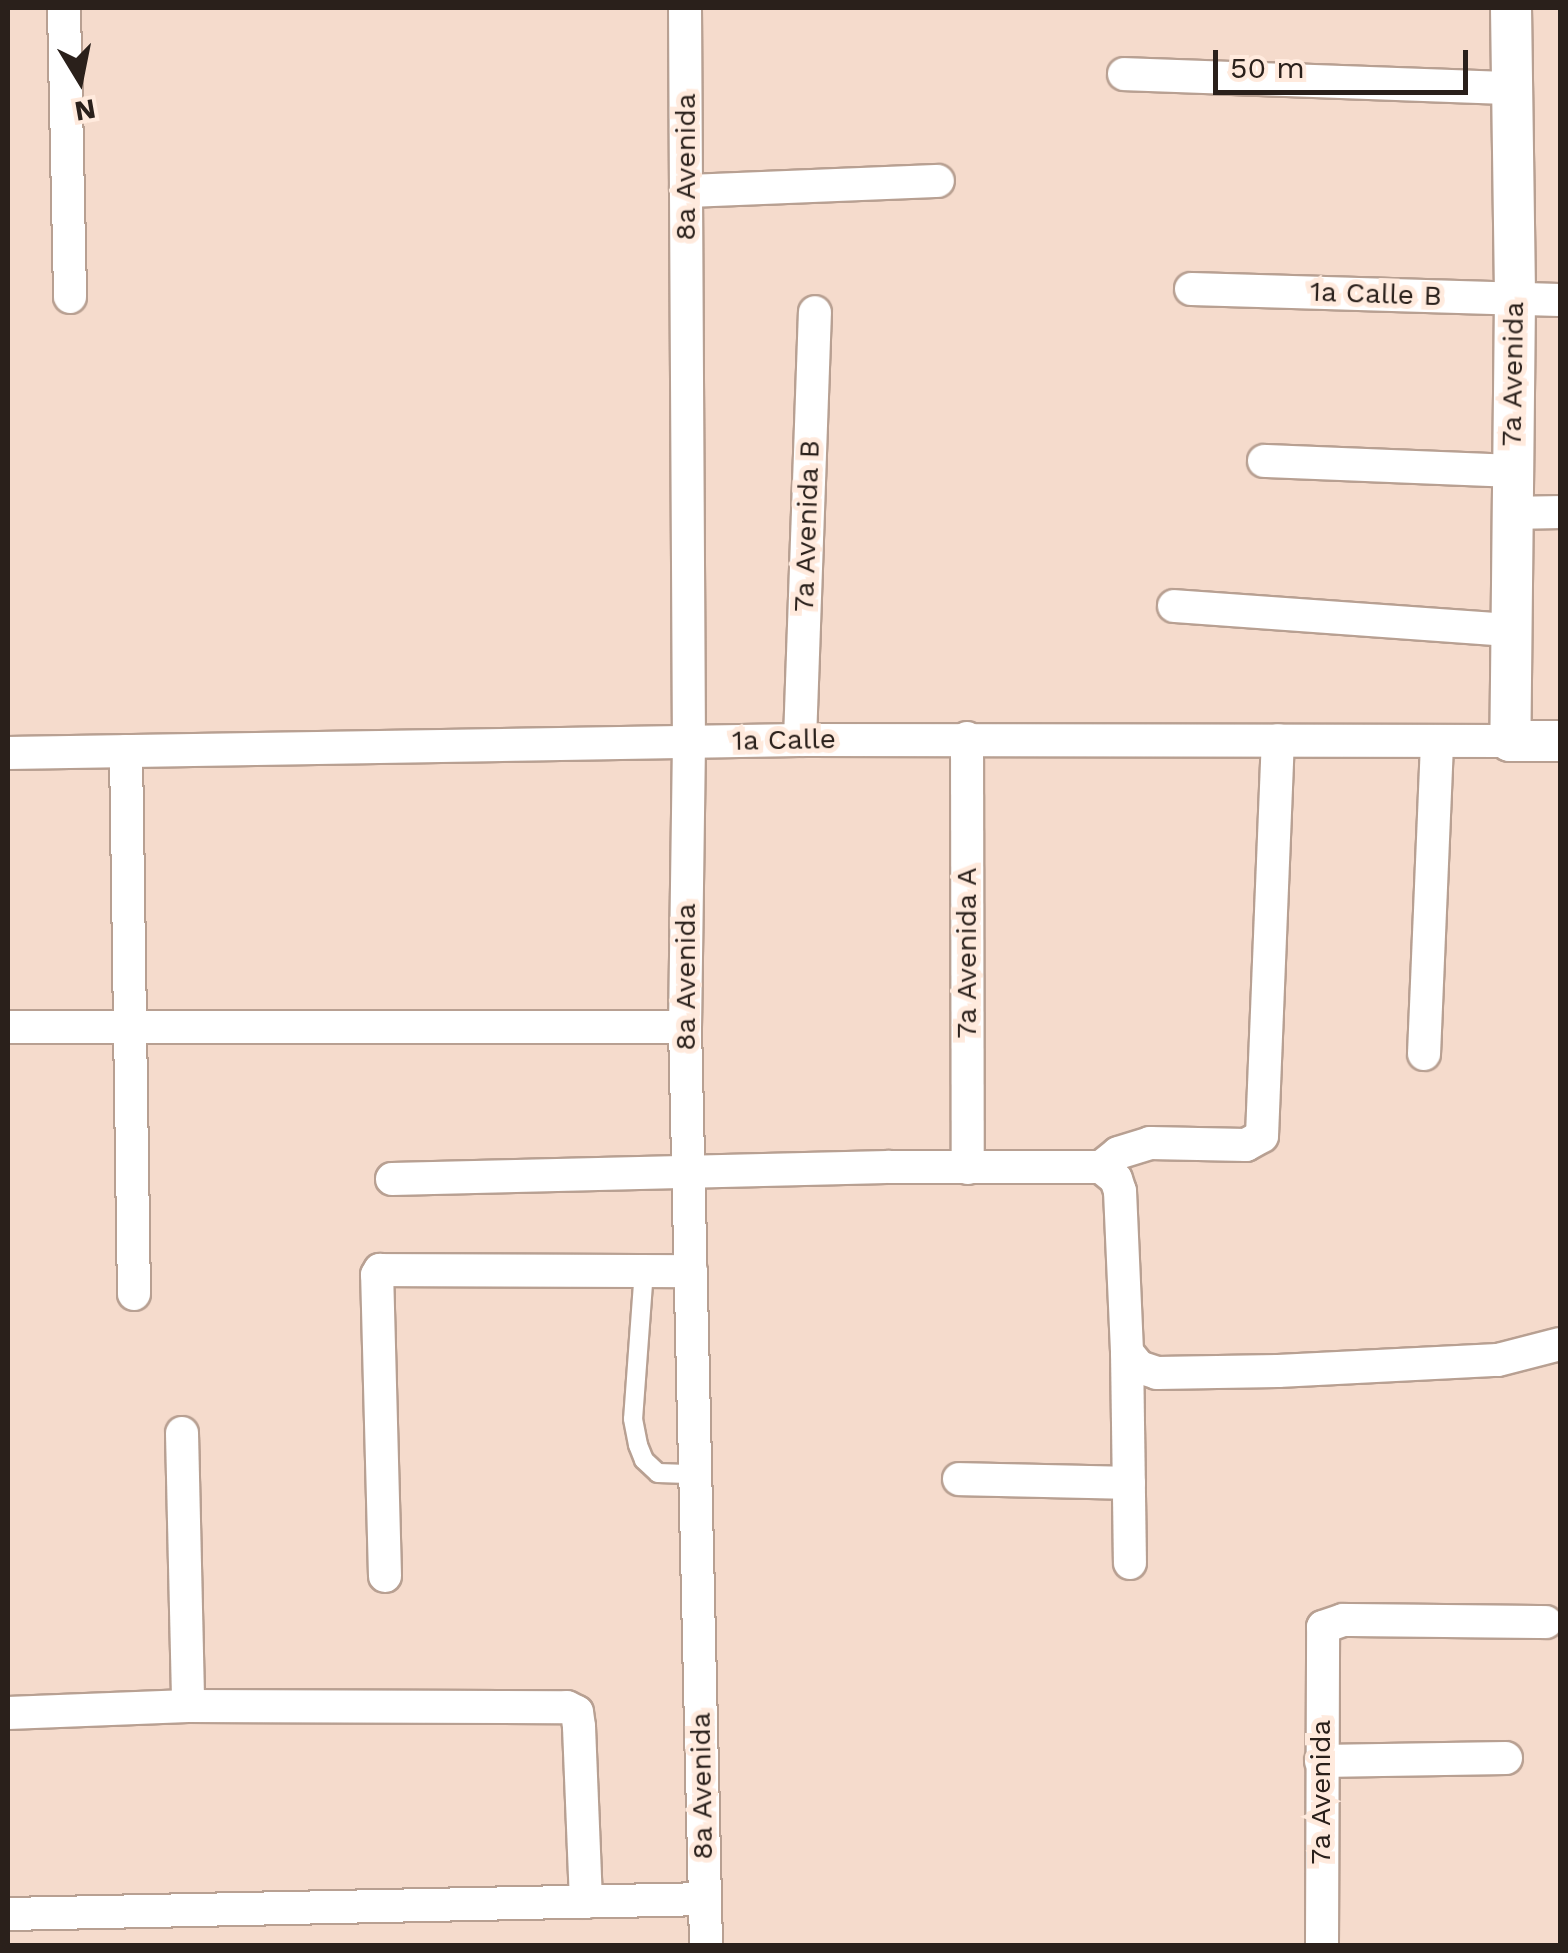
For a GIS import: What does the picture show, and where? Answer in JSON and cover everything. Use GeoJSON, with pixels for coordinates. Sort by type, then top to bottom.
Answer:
{"type":"FeatureCollection","features":[{"type":"Feature","properties":{"kind":"street"},"geometry":{"type":"LineString","coordinates":[[64,8],[70,297]]}},
{"type":"Feature","properties":{"kind":"street","name":"8a Avenida"},"geometry":{"type":"LineString","coordinates":[[684,8],[689,742],[685,1027],[706,1946]]}},
{"type":"Feature","properties":{"kind":"street","name":"7a Avenida"},"geometry":{"type":"LineString","coordinates":[[1510,742],[1514,298],[1511,8]]}},
{"type":"Feature","properties":{"kind":"street"},"geometry":{"type":"LineString","coordinates":[[1124,74],[1510,88]]}},
{"type":"Feature","properties":{"kind":"street"},"geometry":{"type":"LineString","coordinates":[[686,191],[938,181]]}},
{"type":"Feature","properties":{"kind":"street","name":"1a Calle B"},"geometry":{"type":"LineString","coordinates":[[1191,289],[1560,300]]}},
{"type":"Feature","properties":{"kind":"street","name":"7a Avenida B"},"geometry":{"type":"LineString","coordinates":[[800,740],[814,312]]}},
{"type":"Feature","properties":{"kind":"street"},"geometry":{"type":"LineString","coordinates":[[1264,462],[1510,472]]}},
{"type":"Feature","properties":{"kind":"street"},"geometry":{"type":"LineString","coordinates":[[1510,513],[1560,512]]}},
{"type":"Feature","properties":{"kind":"street"},"geometry":{"type":"LineString","coordinates":[[1174,606],[1510,630]]}},
{"type":"Feature","properties":{"kind":"street","name":"1a Calle"},"geometry":{"type":"LineString","coordinates":[[8,753],[967,738],[1560,741]]}},
{"type":"Feature","properties":{"kind":"street","name":"7a Avenida A"},"geometry":{"type":"LineString","coordinates":[[967,738],[968,1168]]}},
{"type":"Feature","properties":{"kind":"street"},"geometry":{"type":"LineString","coordinates":[[1101,1167],[1118,1153],[1150,1143],[1246,1145],[1262,1136],[1278,740]]}},
{"type":"Feature","properties":{"kind":"street"},"geometry":{"type":"LineString","coordinates":[[1424,1054],[1437,741]]}},
{"type":"Feature","properties":{"kind":"street"},"geometry":{"type":"LineString","coordinates":[[126,751],[134,1294]]}},
{"type":"Feature","properties":{"kind":"street"},"geometry":{"type":"LineString","coordinates":[[8,1027],[685,1027]]}},
{"type":"Feature","properties":{"kind":"street"},"geometry":{"type":"LineString","coordinates":[[392,1179],[1101,1167],[1116,1178],[1120,1191],[1130,1563]]}},
{"type":"Feature","properties":{"kind":"street"},"geometry":{"type":"LineString","coordinates":[[385,1576],[377,1275],[380,1270],[690,1271]]}},
{"type":"Feature","properties":{"kind":"street"},"geometry":{"type":"LineString","coordinates":[[1126,1352],[1139,1368],[1157,1373],[1192,1373],[1498,1360],[1560,1344]]}},
{"type":"Feature","properties":{"kind":"street"},"geometry":{"type":"LineString","coordinates":[[182,1433],[188,1706]]}},
{"type":"Feature","properties":{"kind":"street"},"geometry":{"type":"LineString","coordinates":[[960,1480],[1128,1484]]}},
{"type":"Feature","properties":{"kind":"street","name":"7a Avenida"},"geometry":{"type":"LineString","coordinates":[[1322,1946],[1323,1627],[1343,1620],[1546,1622]]}},
{"type":"Feature","properties":{"kind":"street"},"geometry":{"type":"LineString","coordinates":[[8,1712],[188,1706],[567,1706],[577,1712],[586,1902]]}},
{"type":"Feature","properties":{"kind":"street"},"geometry":{"type":"LineString","coordinates":[[1321,1761],[1506,1758]]}},
{"type":"Feature","properties":{"kind":"street"},"geometry":{"type":"LineString","coordinates":[[8,1914],[704,1899]]}},
{"type":"Feature","properties":{"kind":"lane"},"geometry":{"type":"LineString","coordinates":[[644,1270],[633,1419],[638,1445],[644,1460],[658,1473],[695,1474]]}}]}
